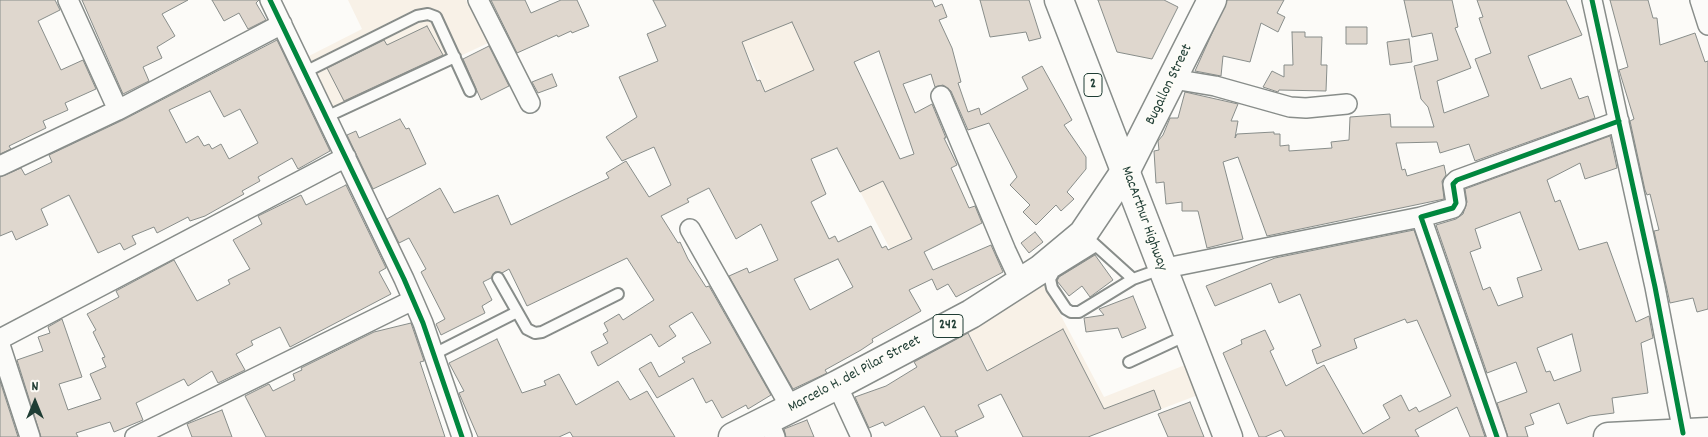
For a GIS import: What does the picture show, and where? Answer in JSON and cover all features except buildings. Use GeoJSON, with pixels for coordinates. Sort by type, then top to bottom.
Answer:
{"type":"FeatureCollection","features":[{"type":"Feature","properties":{"kind":"main road","name":"MacArthur Highway"},"geometry":{"type":"LineString","coordinates":[[1059,0],[1126,170],[1161,270],[1228,437]]}},
{"type":"Feature","properties":{"kind":"main road","name":"Bugallon Street"},"geometry":{"type":"LineString","coordinates":[[1126,170],[1212,0]]}},
{"type":"Feature","properties":{"kind":"main road","name":"Marcelo H. del Pilar Street"},"geometry":{"type":"LineString","coordinates":[[733,437],[778,422],[837,385],[971,314],[1090,240],[1126,170]]}},
{"type":"Feature","properties":{"kind":"main road"},"geometry":{"type":"LineString","coordinates":[[1608,437],[1696,433]]}},
{"type":"Feature","properties":{"kind":"street"},"geometry":{"type":"LineString","coordinates":[[68,0],[118,110]]}},
{"type":"Feature","properties":{"kind":"street"},"geometry":{"type":"LineString","coordinates":[[270,0],[413,300],[434,354],[462,437]]}},
{"type":"Feature","properties":{"kind":"street"},"geometry":{"type":"LineString","coordinates":[[478,0],[530,103]]}},
{"type":"Feature","properties":{"kind":"street"},"geometry":{"type":"LineString","coordinates":[[1592,0],[1619,121],[1696,433]]}},
{"type":"Feature","properties":{"kind":"street"},"geometry":{"type":"LineString","coordinates":[[1700,0],[1708,25]]}},
{"type":"Feature","properties":{"kind":"street"},"geometry":{"type":"LineString","coordinates":[[0,166],[118,110],[282,24]]}},
{"type":"Feature","properties":{"kind":"street"},"geometry":{"type":"LineString","coordinates":[[1173,79],[1215,86],[1290,107],[1306,108],[1347,104]]}},
{"type":"Feature","properties":{"kind":"street"},"geometry":{"type":"LineString","coordinates":[[941,96],[1021,283]]}},
{"type":"Feature","properties":{"kind":"street"},"geometry":{"type":"LineString","coordinates":[[1161,270],[1421,217],[1453,208],[1456,204],[1453,184],[1457,180],[1619,121]]}},
{"type":"Feature","properties":{"kind":"street"},"geometry":{"type":"LineString","coordinates":[[0,339],[346,157]]}},
{"type":"Feature","properties":{"kind":"street"},"geometry":{"type":"LineString","coordinates":[[1421,217],[1497,437]]}},
{"type":"Feature","properties":{"kind":"street"},"geometry":{"type":"LineString","coordinates":[[690,229],[778,422]]}},
{"type":"Feature","properties":{"kind":"street"},"geometry":{"type":"LineString","coordinates":[[135,437],[413,300]]}},
{"type":"Feature","properties":{"kind":"street"},"geometry":{"type":"LineString","coordinates":[[0,345],[30,437]]}},
{"type":"Feature","properties":{"kind":"street"},"geometry":{"type":"LineString","coordinates":[[837,385],[861,437]]}},
{"type":"Feature","properties":{"kind":"lane"},"geometry":{"type":"LineString","coordinates":[[305,72],[417,16],[428,14],[436,17],[470,91]]}},
{"type":"Feature","properties":{"kind":"lane"},"geometry":{"type":"LineString","coordinates":[[326,117],[454,57]]}},
{"type":"Feature","properties":{"kind":"lane"},"geometry":{"type":"LineString","coordinates":[[1133,279],[1090,240],[1054,272],[1050,278],[1052,288],[1066,309],[1071,312],[1078,312],[1133,279],[1161,270]]}},
{"type":"Feature","properties":{"kind":"lane"},"geometry":{"type":"LineString","coordinates":[[498,278],[527,329],[535,333],[542,332],[618,294]]}},
{"type":"Feature","properties":{"kind":"lane"},"geometry":{"type":"LineString","coordinates":[[434,354],[517,312]]}},
{"type":"Feature","properties":{"kind":"lane"},"geometry":{"type":"LineString","coordinates":[[1129,362],[1187,335]]}},
{"type":"Feature","properties":{"kind":"shaded area"},"geometry":{"type":"Polygon","coordinates":[[[348,0],[466,0],[488,43],[336,114],[307,57],[362,29],[348,0]]]}},
{"type":"Feature","properties":{"kind":"shaded area"},"geometry":{"type":"Polygon","coordinates":[[[721,0],[829,8],[932,228],[890,249],[830,134],[794,148],[721,0]]]}},
{"type":"Feature","properties":{"kind":"shaded area"},"geometry":{"type":"Polygon","coordinates":[[[1042,280],[1104,397],[1185,365],[1198,395],[1088,437],[1023,437],[963,322],[1042,280]]]}},
{"type":"Feature","properties":{"kind":"cycle path"},"geometry":{"type":"LineString","coordinates":[[270,0],[404,279],[423,323],[462,437]]}},
{"type":"Feature","properties":{"kind":"cycle path"},"geometry":{"type":"LineString","coordinates":[[1592,0],[1655,287],[1683,433]]}},
{"type":"Feature","properties":{"kind":"cycle path"},"geometry":{"type":"LineString","coordinates":[[1497,437],[1421,217],[1453,208],[1456,203],[1453,184],[1457,180],[1619,121]]}}]}
